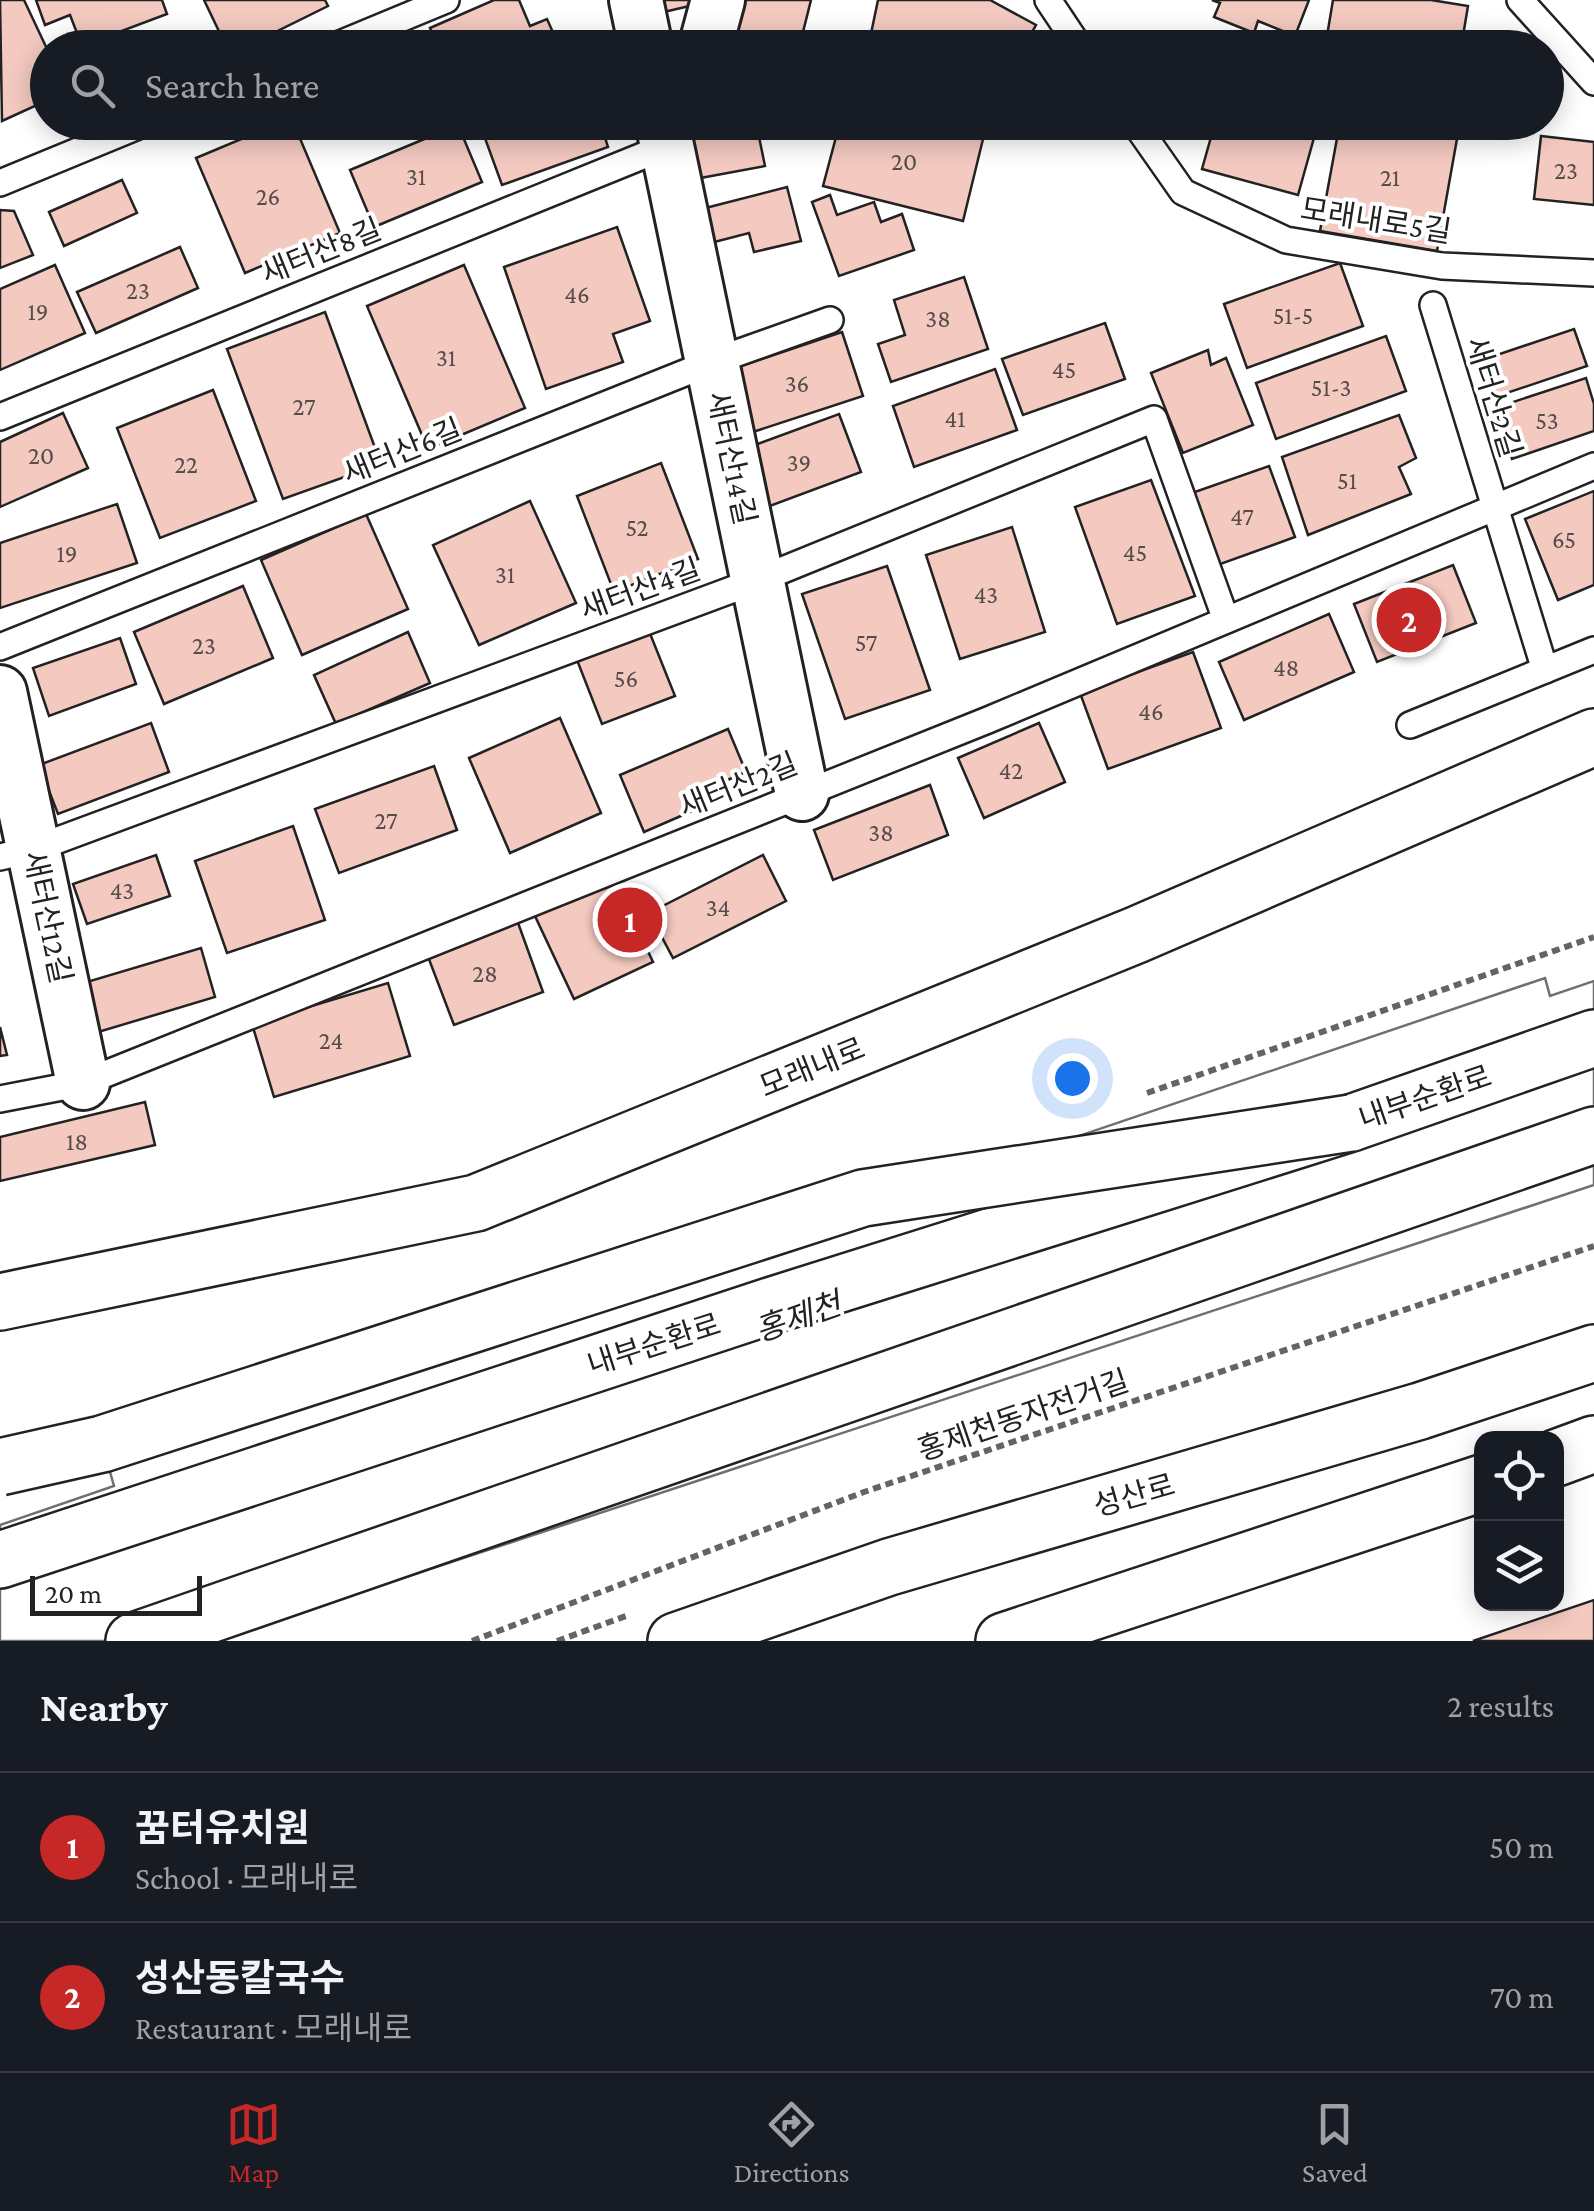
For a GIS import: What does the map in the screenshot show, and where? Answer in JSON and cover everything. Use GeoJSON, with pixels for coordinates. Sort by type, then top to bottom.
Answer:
{"type":"FeatureCollection","features":[{"type":"Feature","properties":{"kind":"main road","name":"모래내로"},"geometry":{"type":"LineString","coordinates":[[0,1302],[476,1203],[1136,935],[1594,737]]}},
{"type":"Feature","properties":{"kind":"main road","name":"내부순환로"},"geometry":{"type":"LineString","coordinates":[[0,1560],[792,1299],[1351,1123],[1594,1038]]}},
{"type":"Feature","properties":{"kind":"main road"},"geometry":{"type":"LineString","coordinates":[[0,1467],[102,1444],[863,1198],[1351,1123]]}},
{"type":"Feature","properties":{"kind":"main road"},"geometry":{"type":"LineString","coordinates":[[134,1641],[1594,1135]]}},
{"type":"Feature","properties":{"kind":"main road","name":"성산로"},"geometry":{"type":"LineString","coordinates":[[676,1641],[888,1567],[1420,1410],[1594,1353]]}},
{"type":"Feature","properties":{"kind":"main road"},"geometry":{"type":"LineString","coordinates":[[1564,1457],[1594,1444]]}},
{"type":"Feature","properties":{"kind":"main road"},"geometry":{"type":"LineString","coordinates":[[1004,1641],[1474,1486]]}},
{"type":"Feature","properties":{"kind":"street"},"geometry":{"type":"LineString","coordinates":[[636,0],[642,30]]}},
{"type":"Feature","properties":{"kind":"street"},"geometry":{"type":"LineString","coordinates":[[709,30],[718,0]]}},
{"type":"Feature","properties":{"kind":"street","name":"새터산14길"},"geometry":{"type":"LineString","coordinates":[[665,140],[802,794]]}},
{"type":"Feature","properties":{"kind":"street","name":"새터산12길"},"geometry":{"type":"LineString","coordinates":[[0,692],[17,853],[83,1083]]}},
{"type":"Feature","properties":{"kind":"street"},"geometry":{"type":"LineString","coordinates":[[1564,1464],[1594,1474]]}},
{"type":"Feature","properties":{"kind":"lane"},"geometry":{"type":"LineString","coordinates":[[374,30],[446,0]]}},
{"type":"Feature","properties":{"kind":"lane"},"geometry":{"type":"LineString","coordinates":[[1048,0],[1068,30]]}},
{"type":"Feature","properties":{"kind":"lane"},"geometry":{"type":"LineString","coordinates":[[1520,0],[1547,30]]}},
{"type":"Feature","properties":{"kind":"lane"},"geometry":{"type":"LineString","coordinates":[[1564,49],[1594,82]]}},
{"type":"Feature","properties":{"kind":"lane"},"geometry":{"type":"LineString","coordinates":[[0,184],[105,140]]}},
{"type":"Feature","properties":{"kind":"lane","name":"새터산8길"},"geometry":{"type":"LineString","coordinates":[[0,416],[650,140]]}},
{"type":"Feature","properties":{"kind":"lane","name":"모래내로5길"},"geometry":{"type":"LineString","coordinates":[[1147,140],[1183,192],[1286,240],[1442,266],[1594,273]]}},
{"type":"Feature","properties":{"kind":"lane","name":"새터산2길"},"geometry":{"type":"LineString","coordinates":[[1432,305],[1546,670]]}},
{"type":"Feature","properties":{"kind":"lane","name":"새터산6길"},"geometry":{"type":"LineString","coordinates":[[0,646],[712,362],[830,320]]}},
{"type":"Feature","properties":{"kind":"lane","name":"새터산4길"},"geometry":{"type":"LineString","coordinates":[[17,853],[758,580],[1154,419],[1226,620]]}},
{"type":"Feature","properties":{"kind":"lane","name":"새터산2길"},"geometry":{"type":"LineString","coordinates":[[0,1099],[83,1083],[802,794],[1594,466]]}},
{"type":"Feature","properties":{"kind":"lane"},"geometry":{"type":"LineString","coordinates":[[1410,726],[1594,650]]}},
{"type":"Feature","properties":{"kind":"path","name":"홍제천동자전거길"},"geometry":{"type":"LineString","coordinates":[[474,1641],[864,1492],[1594,1246]]}},
{"type":"Feature","properties":{"kind":"pier"},"geometry":{"type":"Polygon","coordinates":[[[1545,978],[1550,996],[1594,981],[1594,1185],[212,1641],[0,1641],[0,1525],[114,1486],[108,1465],[1545,978]]]}},
{"type":"Feature","properties":{"kind":"building"},"geometry":{"type":"Polygon","coordinates":[[[0,0],[24,0],[38,30],[30,30],[30,108],[2,121],[0,0]]]}},
{"type":"Feature","properties":{"kind":"building"},"geometry":{"type":"Polygon","coordinates":[[[36,0],[162,0],[167,14],[124,30],[76,30],[70,15],[45,25],[36,0]]]}},
{"type":"Feature","properties":{"kind":"building"},"geometry":{"type":"Polygon","coordinates":[[[204,0],[325,0],[328,6],[279,30],[218,30],[204,0]]]}},
{"type":"Feature","properties":{"kind":"building"},"geometry":{"type":"Polygon","coordinates":[[[494,0],[519,0],[530,26],[547,19],[552,30],[431,30],[494,0]]]}},
{"type":"Feature","properties":{"kind":"building"},"geometry":{"type":"Polygon","coordinates":[[[661,0],[697,0],[698,4],[664,12],[661,0]]]}},
{"type":"Feature","properties":{"kind":"building"},"geometry":{"type":"Polygon","coordinates":[[[734,0],[811,0],[804,30],[726,30],[734,0]]]}},
{"type":"Feature","properties":{"kind":"building"},"geometry":{"type":"Polygon","coordinates":[[[878,0],[990,0],[1036,25],[1033,30],[872,30],[878,0]]]}},
{"type":"Feature","properties":{"kind":"building"},"geometry":{"type":"Polygon","coordinates":[[[1212,0],[1309,0],[1297,30],[1280,30],[1258,21],[1255,30],[1246,30],[1214,17],[1220,3],[1212,0]]]}},
{"type":"Feature","properties":{"kind":"building"},"geometry":{"type":"Polygon","coordinates":[[[1333,0],[1431,0],[1468,6],[1464,30],[1328,30],[1333,0]]]}},
{"type":"Feature","properties":{"kind":"building"},"geometry":{"type":"Polygon","coordinates":[[[239,140],[301,140],[340,233],[245,273],[196,158],[239,140]]]}},
{"type":"Feature","properties":{"kind":"building"},"geometry":{"type":"Polygon","coordinates":[[[422,140],[464,140],[482,182],[374,227],[350,170],[422,140]]]}},
{"type":"Feature","properties":{"kind":"building"},"geometry":{"type":"Polygon","coordinates":[[[486,140],[606,140],[608,147],[502,185],[486,140]]]}},
{"type":"Feature","properties":{"kind":"building"},"geometry":{"type":"Polygon","coordinates":[[[671,140],[760,140],[765,166],[679,182],[671,140]]]}},
{"type":"Feature","properties":{"kind":"building"},"geometry":{"type":"Polygon","coordinates":[[[835,140],[983,140],[963,221],[823,186],[835,140]]]}},
{"type":"Feature","properties":{"kind":"building"},"geometry":{"type":"Polygon","coordinates":[[[1210,140],[1313,140],[1298,195],[1202,169],[1210,140]]]}},
{"type":"Feature","properties":{"kind":"building"},"geometry":{"type":"Polygon","coordinates":[[[1337,140],[1457,140],[1437,251],[1320,231],[1337,140]]]}},
{"type":"Feature","properties":{"kind":"building"},"geometry":{"type":"Polygon","coordinates":[[[1541,140],[1594,142],[1594,205],[1534,199],[1541,140]]]}},
{"type":"Feature","properties":{"kind":"building"},"geometry":{"type":"Polygon","coordinates":[[[122,180],[137,213],[64,246],[49,212],[122,180]]]}},
{"type":"Feature","properties":{"kind":"building"},"geometry":{"type":"Polygon","coordinates":[[[787,187],[801,241],[754,252],[749,233],[699,246],[690,212],[787,187]]]}},
{"type":"Feature","properties":{"kind":"building"},"geometry":{"type":"Polygon","coordinates":[[[830,195],[837,215],[874,202],[881,222],[902,214],[914,250],[839,276],[812,202],[830,195]]]}},
{"type":"Feature","properties":{"kind":"building"},"geometry":{"type":"Polygon","coordinates":[[[0,210],[14,211],[33,255],[0,268],[0,210]]]}},
{"type":"Feature","properties":{"kind":"building"},"geometry":{"type":"Polygon","coordinates":[[[617,227],[650,321],[613,334],[623,362],[546,389],[504,267],[617,227]]]}},
{"type":"Feature","properties":{"kind":"building"},"geometry":{"type":"Polygon","coordinates":[[[180,247],[198,288],[96,333],[77,292],[180,247]]]}},
{"type":"Feature","properties":{"kind":"building"},"geometry":{"type":"Polygon","coordinates":[[[1340,263],[1363,326],[1247,368],[1224,304],[1340,263]]]}},
{"type":"Feature","properties":{"kind":"building"},"geometry":{"type":"Polygon","coordinates":[[[55,265],[85,333],[0,370],[0,289],[55,265]]]}},
{"type":"Feature","properties":{"kind":"building"},"geometry":{"type":"Polygon","coordinates":[[[464,265],[525,408],[428,449],[367,306],[464,265]]]}},
{"type":"Feature","properties":{"kind":"building"},"geometry":{"type":"Polygon","coordinates":[[[964,277],[988,349],[891,382],[878,344],[905,335],[894,300],[964,277]]]}},
{"type":"Feature","properties":{"kind":"building"},"geometry":{"type":"Polygon","coordinates":[[[325,312],[381,464],[283,499],[227,349],[325,312]]]}},
{"type":"Feature","properties":{"kind":"building"},"geometry":{"type":"Polygon","coordinates":[[[1105,323],[1125,379],[1023,415],[1002,359],[1105,323]]]}},
{"type":"Feature","properties":{"kind":"building"},"geometry":{"type":"Polygon","coordinates":[[[1574,329],[1587,366],[1492,398],[1479,361],[1574,329]]]}},
{"type":"Feature","properties":{"kind":"building"},"geometry":{"type":"Polygon","coordinates":[[[842,332],[863,396],[753,432],[732,369],[842,332]]]}},
{"type":"Feature","properties":{"kind":"building"},"geometry":{"type":"Polygon","coordinates":[[[1386,336],[1406,391],[1276,439],[1256,383],[1386,336]]]}},
{"type":"Feature","properties":{"kind":"building"},"geometry":{"type":"Polygon","coordinates":[[[1208,350],[1211,365],[1226,358],[1253,425],[1183,453],[1151,373],[1208,350]]]}},
{"type":"Feature","properties":{"kind":"building"},"geometry":{"type":"Polygon","coordinates":[[[995,369],[1017,430],[914,467],[893,406],[995,369]]]}},
{"type":"Feature","properties":{"kind":"building"},"geometry":{"type":"Polygon","coordinates":[[[1586,378],[1594,404],[1594,431],[1512,459],[1495,408],[1586,378]]]}},
{"type":"Feature","properties":{"kind":"building"},"geometry":{"type":"Polygon","coordinates":[[[213,390],[256,501],[160,538],[117,428],[213,390]]]}},
{"type":"Feature","properties":{"kind":"building"},"geometry":{"type":"Polygon","coordinates":[[[63,413],[88,468],[0,507],[0,442],[63,413]]]}},
{"type":"Feature","properties":{"kind":"building"},"geometry":{"type":"Polygon","coordinates":[[[839,414],[861,472],[759,510],[736,452],[839,414]]]}},
{"type":"Feature","properties":{"kind":"building"},"geometry":{"type":"Polygon","coordinates":[[[1399,415],[1416,458],[1399,467],[1411,494],[1308,535],[1282,457],[1399,415]]]}},
{"type":"Feature","properties":{"kind":"building"},"geometry":{"type":"Polygon","coordinates":[[[661,463],[698,559],[614,592],[577,496],[661,463]]]}},
{"type":"Feature","properties":{"kind":"building"},"geometry":{"type":"Polygon","coordinates":[[[1269,466],[1295,537],[1215,566],[1189,494],[1269,466]]]}},
{"type":"Feature","properties":{"kind":"building"},"geometry":{"type":"Polygon","coordinates":[[[1151,480],[1195,596],[1117,624],[1075,507],[1151,480]]]}},
{"type":"Feature","properties":{"kind":"building"},"geometry":{"type":"Polygon","coordinates":[[[1594,491],[1594,585],[1558,600],[1525,519],[1594,491]]]}},
{"type":"Feature","properties":{"kind":"building"},"geometry":{"type":"Polygon","coordinates":[[[530,501],[576,603],[479,645],[433,545],[530,501]]]}},
{"type":"Feature","properties":{"kind":"building"},"geometry":{"type":"Polygon","coordinates":[[[117,504],[137,563],[0,608],[0,543],[117,504]]]}},
{"type":"Feature","properties":{"kind":"building"},"geometry":{"type":"Polygon","coordinates":[[[366,514],[408,609],[302,655],[261,560],[366,514]]]}},
{"type":"Feature","properties":{"kind":"building"},"geometry":{"type":"Polygon","coordinates":[[[1012,527],[1045,632],[960,659],[926,555],[1012,527]]]}},
{"type":"Feature","properties":{"kind":"building"},"geometry":{"type":"Polygon","coordinates":[[[1453,565],[1476,623],[1377,662],[1354,604],[1453,565]]]}},
{"type":"Feature","properties":{"kind":"building"},"geometry":{"type":"Polygon","coordinates":[[[887,566],[930,690],[845,719],[802,594],[887,566]]]}},
{"type":"Feature","properties":{"kind":"building"},"geometry":{"type":"Polygon","coordinates":[[[243,586],[273,658],[164,704],[134,632],[243,586]]]}},
{"type":"Feature","properties":{"kind":"building"},"geometry":{"type":"Polygon","coordinates":[[[1329,614],[1354,672],[1244,720],[1219,662],[1329,614]]]}},
{"type":"Feature","properties":{"kind":"building"},"geometry":{"type":"Polygon","coordinates":[[[649,631],[675,696],[602,724],[577,660],[649,631]]]}},
{"type":"Feature","properties":{"kind":"building"},"geometry":{"type":"Polygon","coordinates":[[[408,632],[430,683],[336,724],[314,675],[408,632]]]}},
{"type":"Feature","properties":{"kind":"building"},"geometry":{"type":"Polygon","coordinates":[[[120,638],[136,684],[49,716],[33,668],[120,638]]]}},
{"type":"Feature","properties":{"kind":"building"},"geometry":{"type":"Polygon","coordinates":[[[1193,652],[1221,728],[1108,769],[1080,693],[1193,652]]]}},
{"type":"Feature","properties":{"kind":"building"},"geometry":{"type":"Polygon","coordinates":[[[560,718],[601,813],[510,853],[469,758],[560,718]]]}},
{"type":"Feature","properties":{"kind":"building"},"geometry":{"type":"Polygon","coordinates":[[[151,723],[169,772],[58,814],[39,765],[151,723]]]}},
{"type":"Feature","properties":{"kind":"building"},"geometry":{"type":"Polygon","coordinates":[[[1039,723],[1065,782],[984,818],[958,758],[1039,723]]]}},
{"type":"Feature","properties":{"kind":"building"},"geometry":{"type":"Polygon","coordinates":[[[728,729],[746,772],[684,799],[690,812],[644,832],[620,775],[728,729]]]}},
{"type":"Feature","properties":{"kind":"building"},"geometry":{"type":"Polygon","coordinates":[[[434,766],[457,830],[339,873],[315,809],[434,766]]]}},
{"type":"Feature","properties":{"kind":"building"},"geometry":{"type":"Polygon","coordinates":[[[930,785],[948,835],[833,880],[814,830],[930,785]]]}},
{"type":"Feature","properties":{"kind":"building"},"geometry":{"type":"Polygon","coordinates":[[[293,826],[325,920],[227,953],[195,861],[293,826]]]}},
{"type":"Feature","properties":{"kind":"building"},"geometry":{"type":"Polygon","coordinates":[[[156,855],[170,896],[87,924],[73,884],[156,855]]]}},
{"type":"Feature","properties":{"kind":"building"},"geometry":{"type":"Polygon","coordinates":[[[763,855],[786,901],[673,958],[649,913],[763,855]]]}},
{"type":"Feature","properties":{"kind":"building"},"geometry":{"type":"Polygon","coordinates":[[[614,880],[653,962],[574,999],[535,916],[614,880]]]}},
{"type":"Feature","properties":{"kind":"building"},"geometry":{"type":"Polygon","coordinates":[[[517,920],[543,992],[454,1025],[427,954],[517,920]]]}},
{"type":"Feature","properties":{"kind":"building"},"geometry":{"type":"Polygon","coordinates":[[[201,948],[215,997],[95,1033],[80,984],[201,948]]]}},
{"type":"Feature","properties":{"kind":"building"},"geometry":{"type":"Polygon","coordinates":[[[388,983],[410,1056],[274,1097],[252,1024],[388,983]]]}},
{"type":"Feature","properties":{"kind":"building"},"geometry":{"type":"Polygon","coordinates":[[[0,1027],[7,1055],[0,1056],[0,1027]]]}},
{"type":"Feature","properties":{"kind":"building"},"geometry":{"type":"Polygon","coordinates":[[[145,1102],[155,1145],[0,1181],[0,1137],[145,1102]]]}},
{"type":"Feature","properties":{"kind":"building"},"geometry":{"type":"Polygon","coordinates":[[[1594,1600],[1594,1641],[1473,1641],[1564,1611],[1594,1600]]]}},
{"type":"Feature","properties":{"kind":"place","name":"성산동칼국수"},"geometry":{"type":"Point","coordinates":[1409,620]}},
{"type":"Feature","properties":{"kind":"place","name":"꿈터유치원"},"geometry":{"type":"Point","coordinates":[630,920]}},
{"type":"Feature","properties":{"kind":"water label","name":"홍제천"},"geometry":{"type":"Point","coordinates":[798,1317]}}]}
